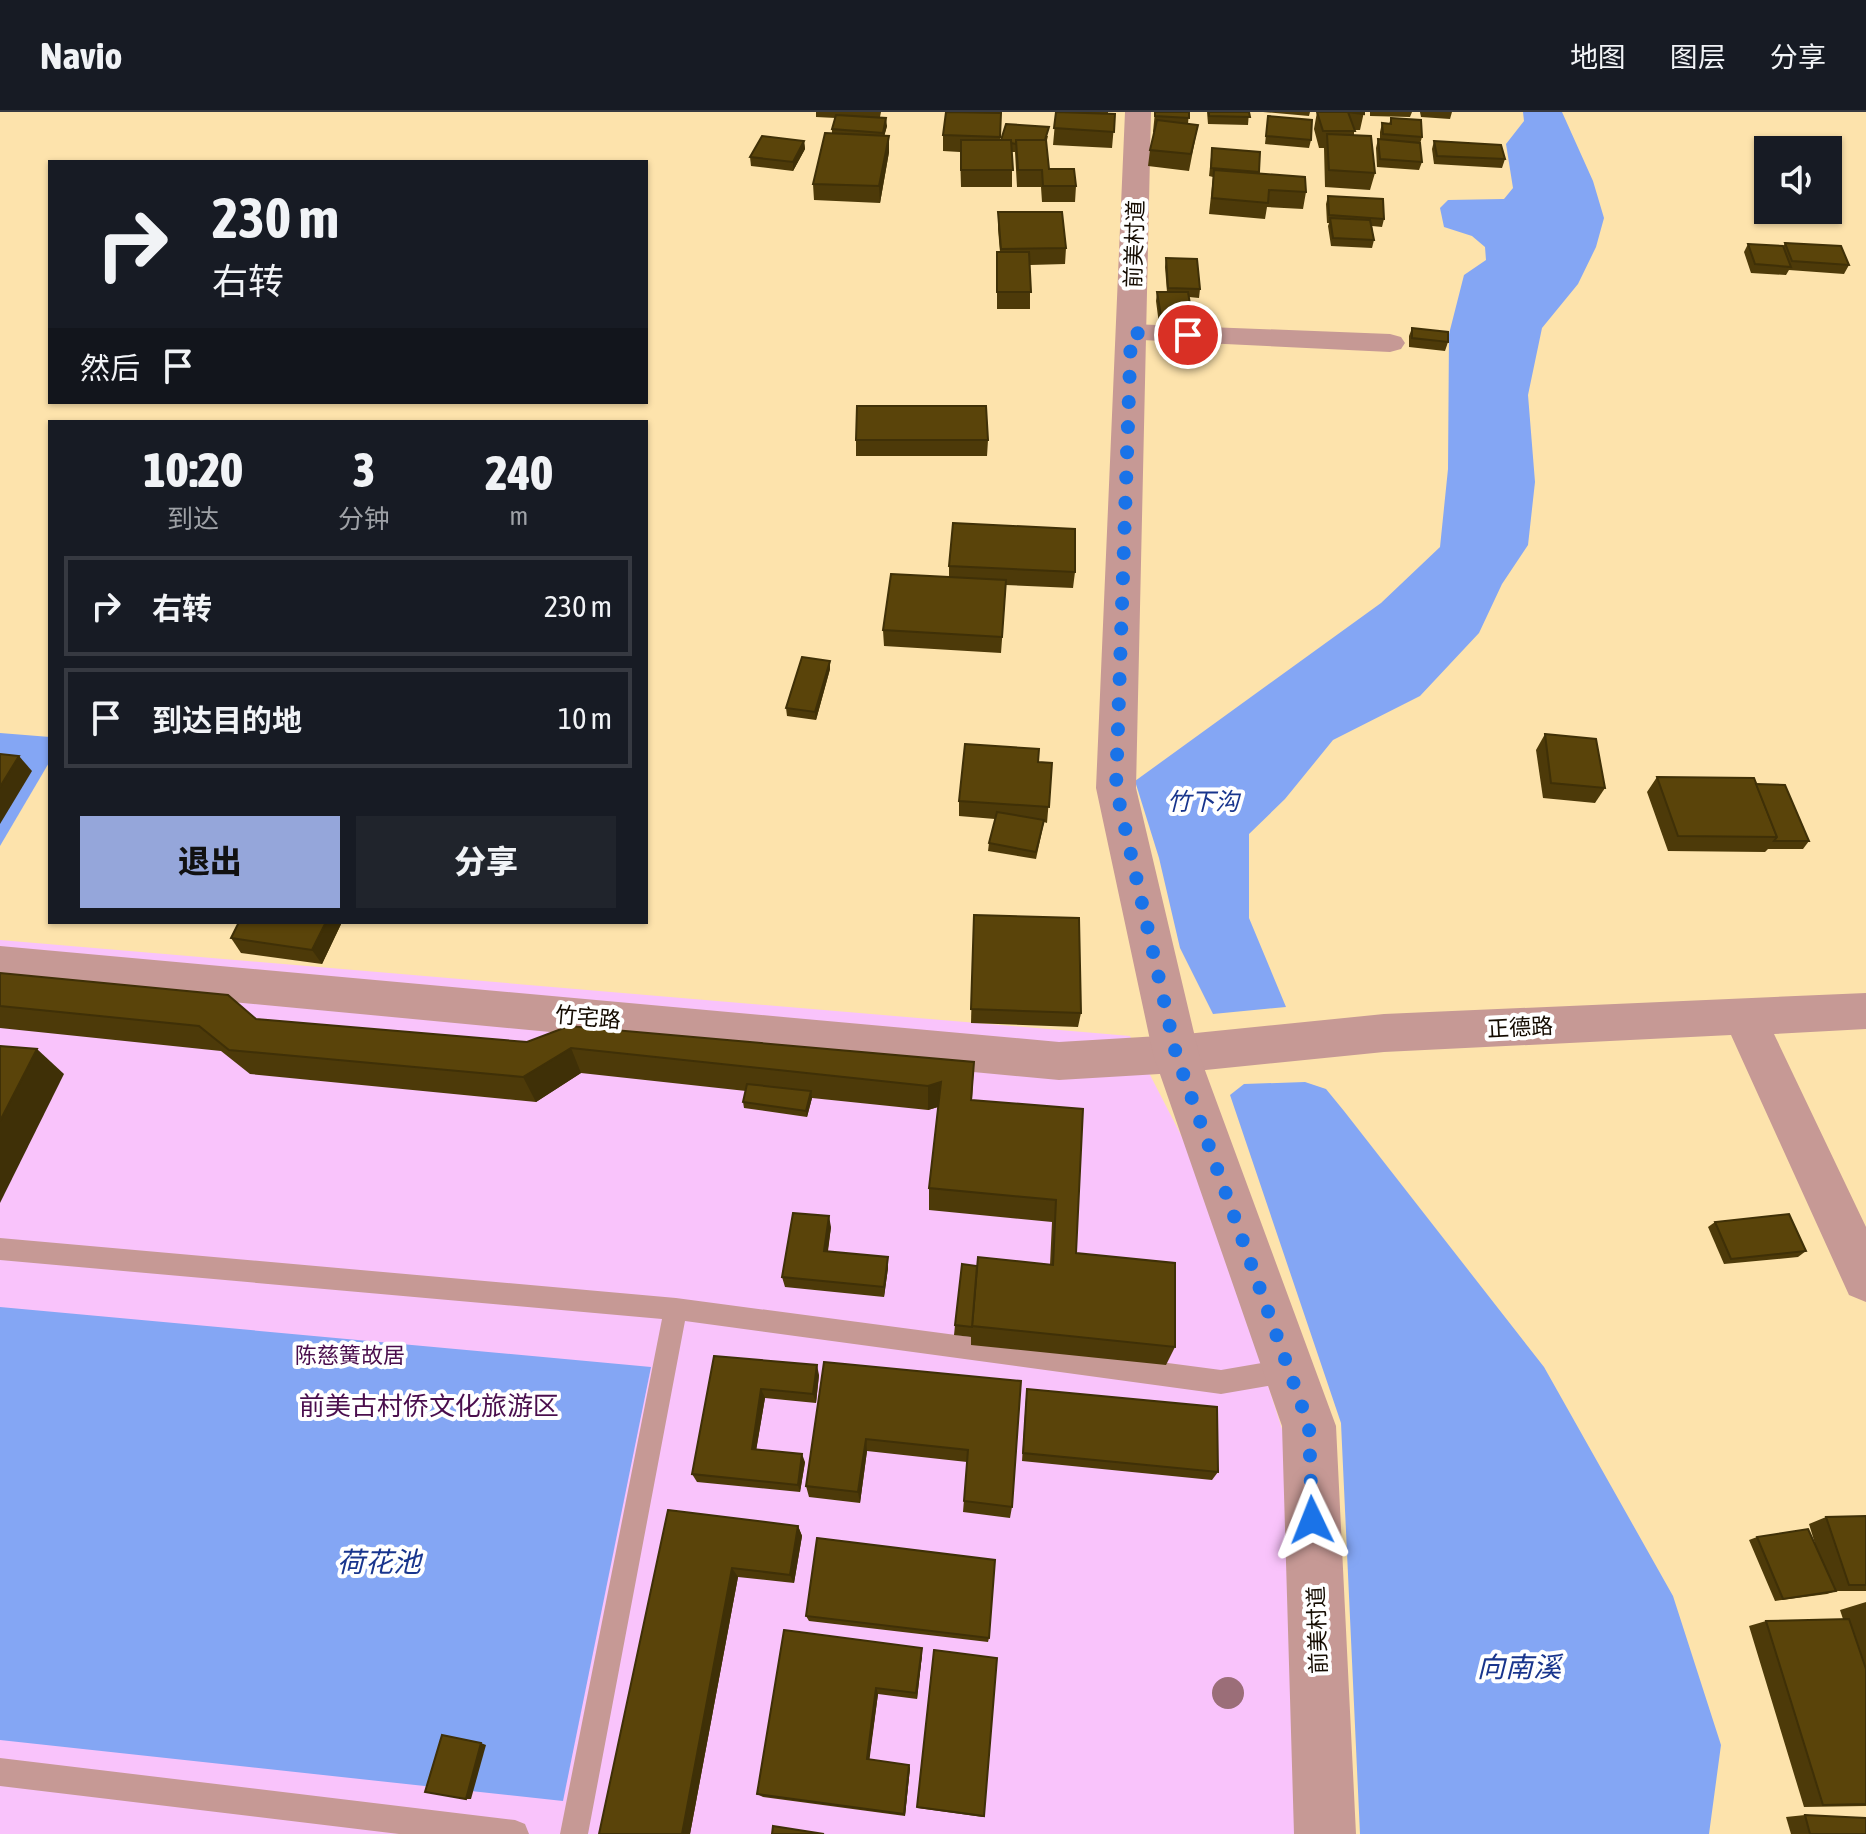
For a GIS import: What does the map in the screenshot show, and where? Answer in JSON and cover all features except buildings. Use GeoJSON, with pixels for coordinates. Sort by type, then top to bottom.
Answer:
{"type":"FeatureCollection","features":[{"type":"Feature","properties":{"kind":"street","name":"前美村道"},"geometry":{"type":"LineString","coordinates":[[1138,112],[1116,788],[1176,1054],[1309,1426],[1325,1834]]}},
{"type":"Feature","properties":{"kind":"street"},"geometry":{"type":"LineString","coordinates":[[1131,333],[1390,343]]}},
{"type":"Feature","properties":{"kind":"street","name":"竹宅路"},"geometry":{"type":"LineString","coordinates":[[0,963],[1059,1061],[1176,1054]]}},
{"type":"Feature","properties":{"kind":"street","name":"正德路"},"geometry":{"type":"LineString","coordinates":[[1176,1054],[1384,1033],[1866,1011]]}},
{"type":"Feature","properties":{"kind":"street"},"geometry":{"type":"LineString","coordinates":[[1744,1016],[1866,1279]]}},
{"type":"Feature","properties":{"kind":"lane"},"geometry":{"type":"LineString","coordinates":[[0,1249],[676,1309],[1221,1382],[1291,1370]]}},
{"type":"Feature","properties":{"kind":"lane"},"geometry":{"type":"LineString","coordinates":[[574,1834],[676,1309]]}},
{"type":"Feature","properties":{"kind":"lane"},"geometry":{"type":"LineString","coordinates":[[0,1772],[515,1834]]}},
{"type":"Feature","properties":{"kind":"green space","name":"陈慈簧故居"},"geometry":{"type":"Polygon","coordinates":[[[0,940],[1130,1036],[1200,1172],[1290,1454],[1296,1834],[0,1834],[0,940]]]}},
{"type":"Feature","properties":{"kind":"water","name":"竹下沟"},"geometry":{"type":"Polygon","coordinates":[[[1523,112],[1562,112],[1593,181],[1604,218],[1596,247],[1578,284],[1542,328],[1528,395],[1535,482],[1528,545],[1502,584],[1479,633],[1420,696],[1333,740],[1285,799],[1249,834],[1249,918],[1286,1007],[1213,1014],[1180,948],[1159,858],[1135,781],[1381,603],[1440,547],[1448,469],[1449,334],[1464,275],[1486,260],[1485,247],[1472,236],[1444,227],[1440,208],[1448,200],[1504,199],[1513,188],[1506,144],[1524,121],[1523,112]]]}},
{"type":"Feature","properties":{"kind":"water"},"geometry":{"type":"Polygon","coordinates":[[[0,733],[48,737],[48,764],[0,846],[0,733]]]}},
{"type":"Feature","properties":{"kind":"water","name":"向南溪"},"geometry":{"type":"Polygon","coordinates":[[[1305,1082],[1326,1089],[1544,1367],[1673,1596],[1721,1745],[1709,1834],[1360,1834],[1341,1423],[1230,1095],[1244,1084],[1305,1082]]]}},
{"type":"Feature","properties":{"kind":"water","name":"荷花池"},"geometry":{"type":"Polygon","coordinates":[[[0,1307],[651,1367],[563,1801],[0,1740],[0,1307]]]}},
{"type":"Feature","properties":{"kind":"route"},"geometry":{"type":"LineString","coordinates":[[1188,335],[1131,333],[1116,788],[1176,1054],[1309,1426],[1312,1520]]}},
{"type":"Feature","properties":{"kind":"park label","name":"前美古村侨文化旅游区"},"geometry":{"type":"Point","coordinates":[429,1406]}}]}
